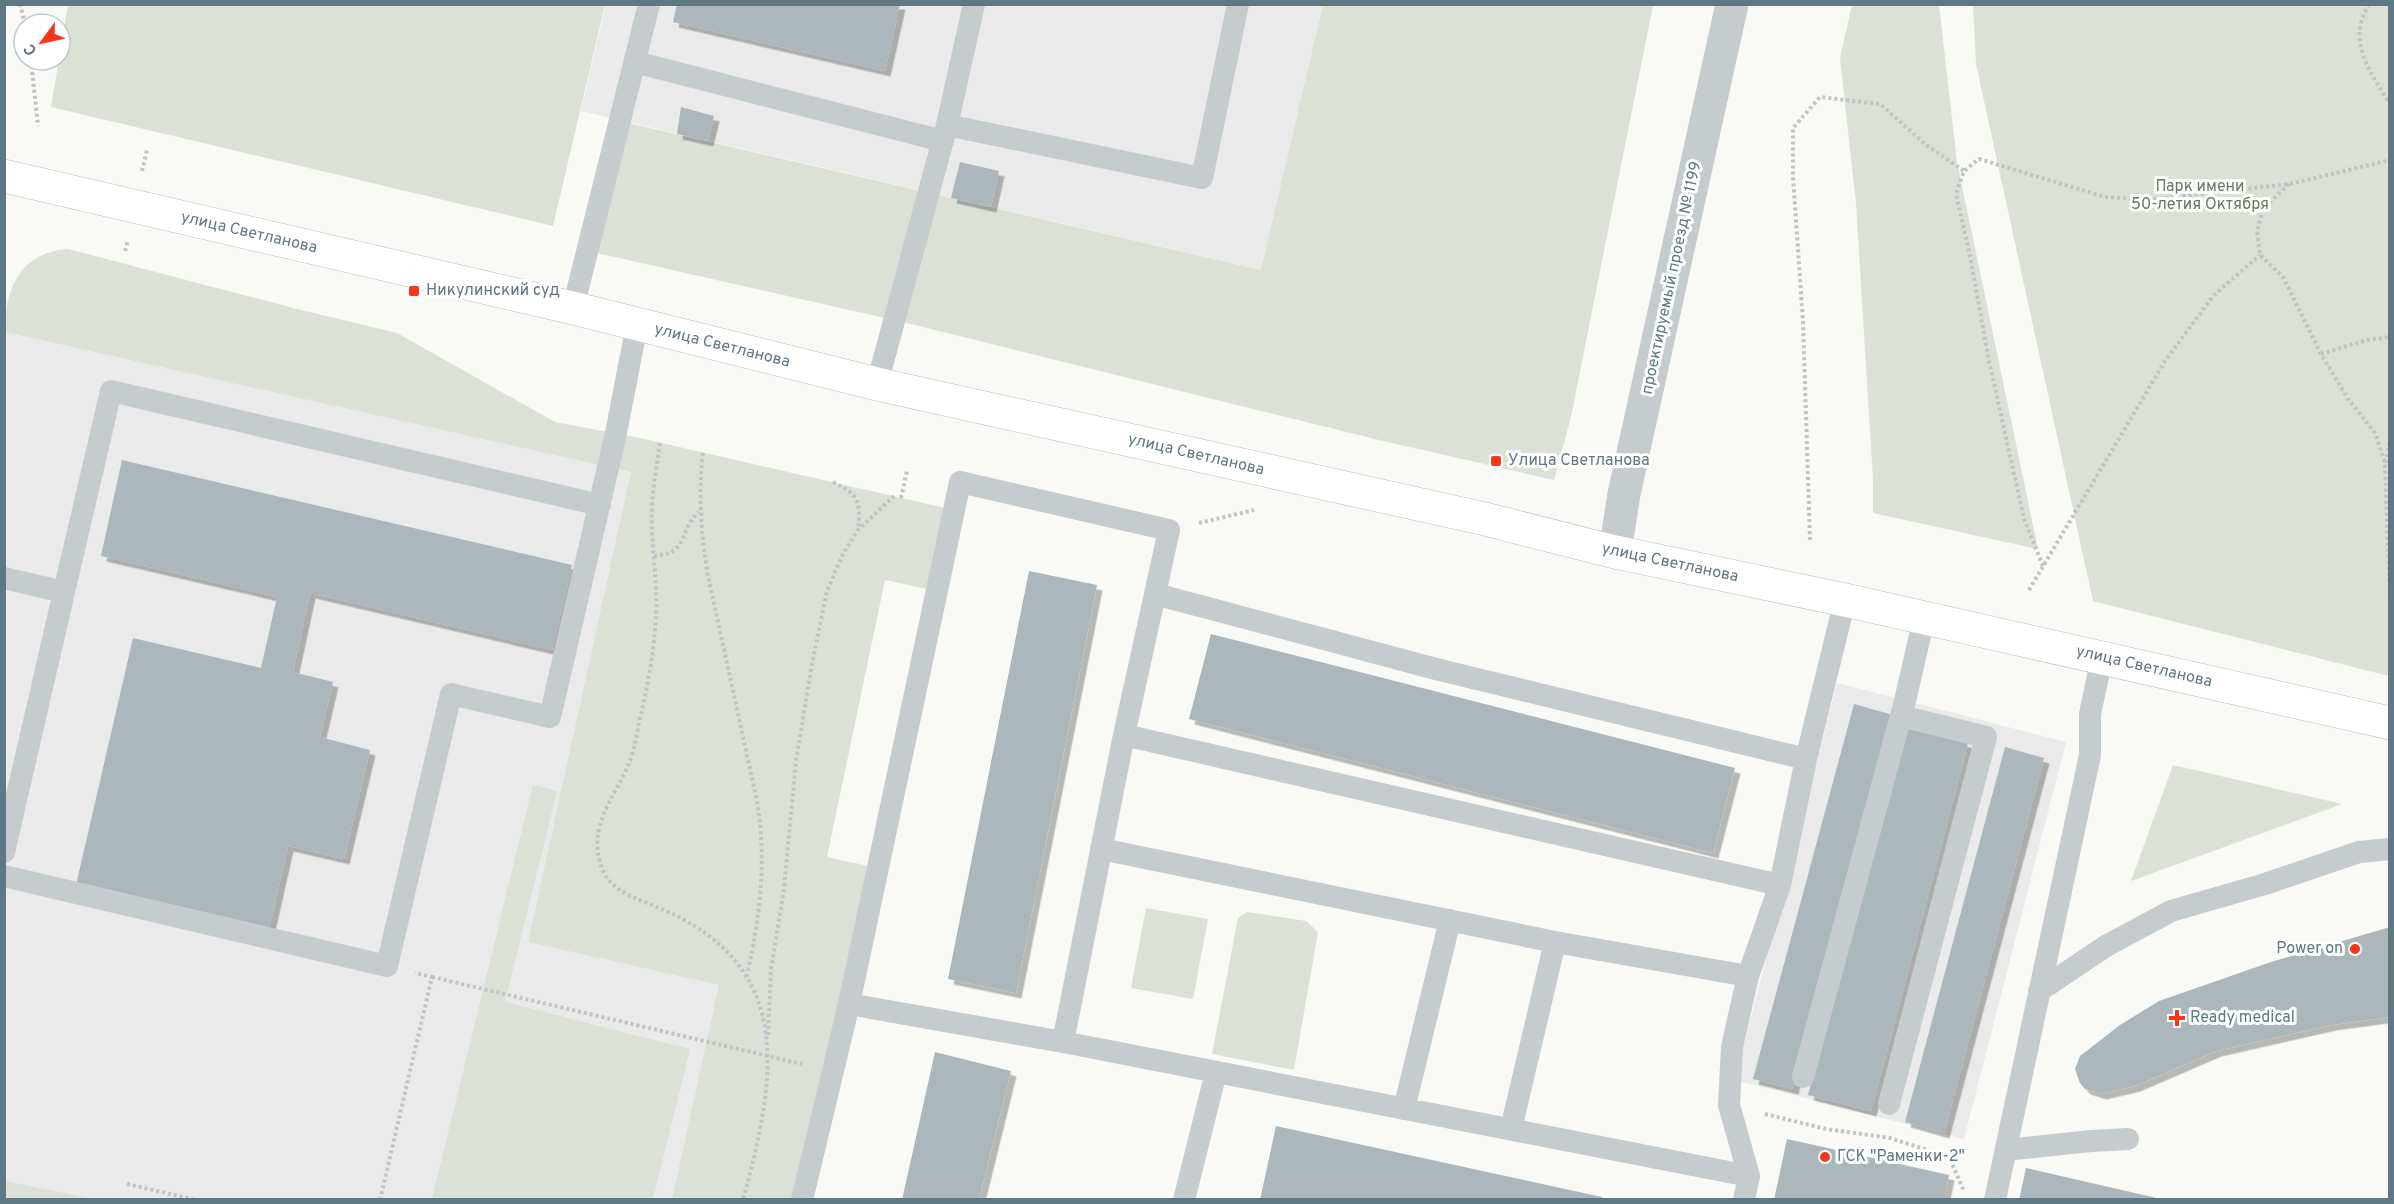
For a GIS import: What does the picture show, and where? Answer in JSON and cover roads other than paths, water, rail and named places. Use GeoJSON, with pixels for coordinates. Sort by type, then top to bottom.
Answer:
{"type":"FeatureCollection","features":[{"type":"Feature","properties":{"kind":"street","name":"проектируемый проезд № 1199"},"geometry":{"type":"LineString","coordinates":[[1615,552],[1624,494],[1732,4]]}},
{"type":"Feature","properties":{"kind":"street","name":"улица Светланова"},"geometry":{"type":"LineString","coordinates":[[4,176],[573,308],[877,384],[1461,514],[1615,552],[1845,600],[2390,723]]}},
{"type":"Feature","properties":{"kind":"lane"},"geometry":{"type":"LineString","coordinates":[[573,308],[649,4]]}},
{"type":"Feature","properties":{"kind":"lane"},"geometry":{"type":"LineString","coordinates":[[877,384],[945,133],[974,4]]}},
{"type":"Feature","properties":{"kind":"lane"},"geometry":{"type":"LineString","coordinates":[[635,62],[945,133],[1203,178],[1238,4]]}},
{"type":"Feature","properties":{"kind":"lane"},"geometry":{"type":"LineString","coordinates":[[4,876],[387,966],[451,694],[550,717],[616,433],[637,324]]}},
{"type":"Feature","properties":{"kind":"lane"},"geometry":{"type":"LineString","coordinates":[[4,852],[111,391],[600,505]]}},
{"type":"Feature","properties":{"kind":"lane"},"geometry":{"type":"LineString","coordinates":[[802,1200],[849,1004],[960,482],[1169,530],[1124,735],[1063,1042]]}},
{"type":"Feature","properties":{"kind":"lane"},"geometry":{"type":"LineString","coordinates":[[4,578],[64,592]]}},
{"type":"Feature","properties":{"kind":"lane"},"geometry":{"type":"LineString","coordinates":[[1155,594],[1436,669],[1806,759]]}},
{"type":"Feature","properties":{"kind":"lane"},"geometry":{"type":"LineString","coordinates":[[1744,1200],[1749,1176],[1729,1105],[1732,1047],[1748,976],[1780,885],[1806,759],[1845,600]]}},
{"type":"Feature","properties":{"kind":"lane"},"geometry":{"type":"LineString","coordinates":[[1803,1077],[1901,716],[1924,618]]}},
{"type":"Feature","properties":{"kind":"lane"},"geometry":{"type":"LineString","coordinates":[[1995,1200],[2090,755],[2090,714],[2102,657]]}},
{"type":"Feature","properties":{"kind":"lane"},"geometry":{"type":"LineString","coordinates":[[1889,1104],[1986,737],[1901,716]]}},
{"type":"Feature","properties":{"kind":"lane"},"geometry":{"type":"LineString","coordinates":[[1124,735],[1780,885]]}},
{"type":"Feature","properties":{"kind":"lane"},"geometry":{"type":"LineString","coordinates":[[1101,849],[1555,942],[1748,976]]}},
{"type":"Feature","properties":{"kind":"lane"},"geometry":{"type":"LineString","coordinates":[[2040,991],[2106,946],[2171,911],[2265,884],[2359,852],[2390,849]]}},
{"type":"Feature","properties":{"kind":"lane"},"geometry":{"type":"LineString","coordinates":[[1404,1109],[1450,920]]}},
{"type":"Feature","properties":{"kind":"lane"},"geometry":{"type":"LineString","coordinates":[[1511,1129],[1555,942]]}},
{"type":"Feature","properties":{"kind":"lane"},"geometry":{"type":"LineString","coordinates":[[849,1004],[1216,1071],[1749,1176]]}},
{"type":"Feature","properties":{"kind":"lane"},"geometry":{"type":"LineString","coordinates":[[1184,1200],[1216,1071]]}},
{"type":"Feature","properties":{"kind":"lane"},"geometry":{"type":"LineString","coordinates":[[2006,1150],[2128,1139]]}},
{"type":"Feature","properties":{"kind":"place","name":"Никулинский суд"},"geometry":{"type":"Point","coordinates":[414,291]}},
{"type":"Feature","properties":{"kind":"place","name":"Улица Светланова"},"geometry":{"type":"Point","coordinates":[1496,461]}},
{"type":"Feature","properties":{"kind":"place","name":"Power on"},"geometry":{"type":"Point","coordinates":[2355,949]}},
{"type":"Feature","properties":{"kind":"place","name":"Ready medical"},"geometry":{"type":"Point","coordinates":[2177,1018]}},
{"type":"Feature","properties":{"kind":"place","name":"ГСК \"Раменки-2\""},"geometry":{"type":"Point","coordinates":[1825,1157]}},
{"type":"Feature","properties":{"kind":"park label","name":"Парк имени 50-летия Октября"},"geometry":{"type":"Point","coordinates":[2200,196]}}]}
